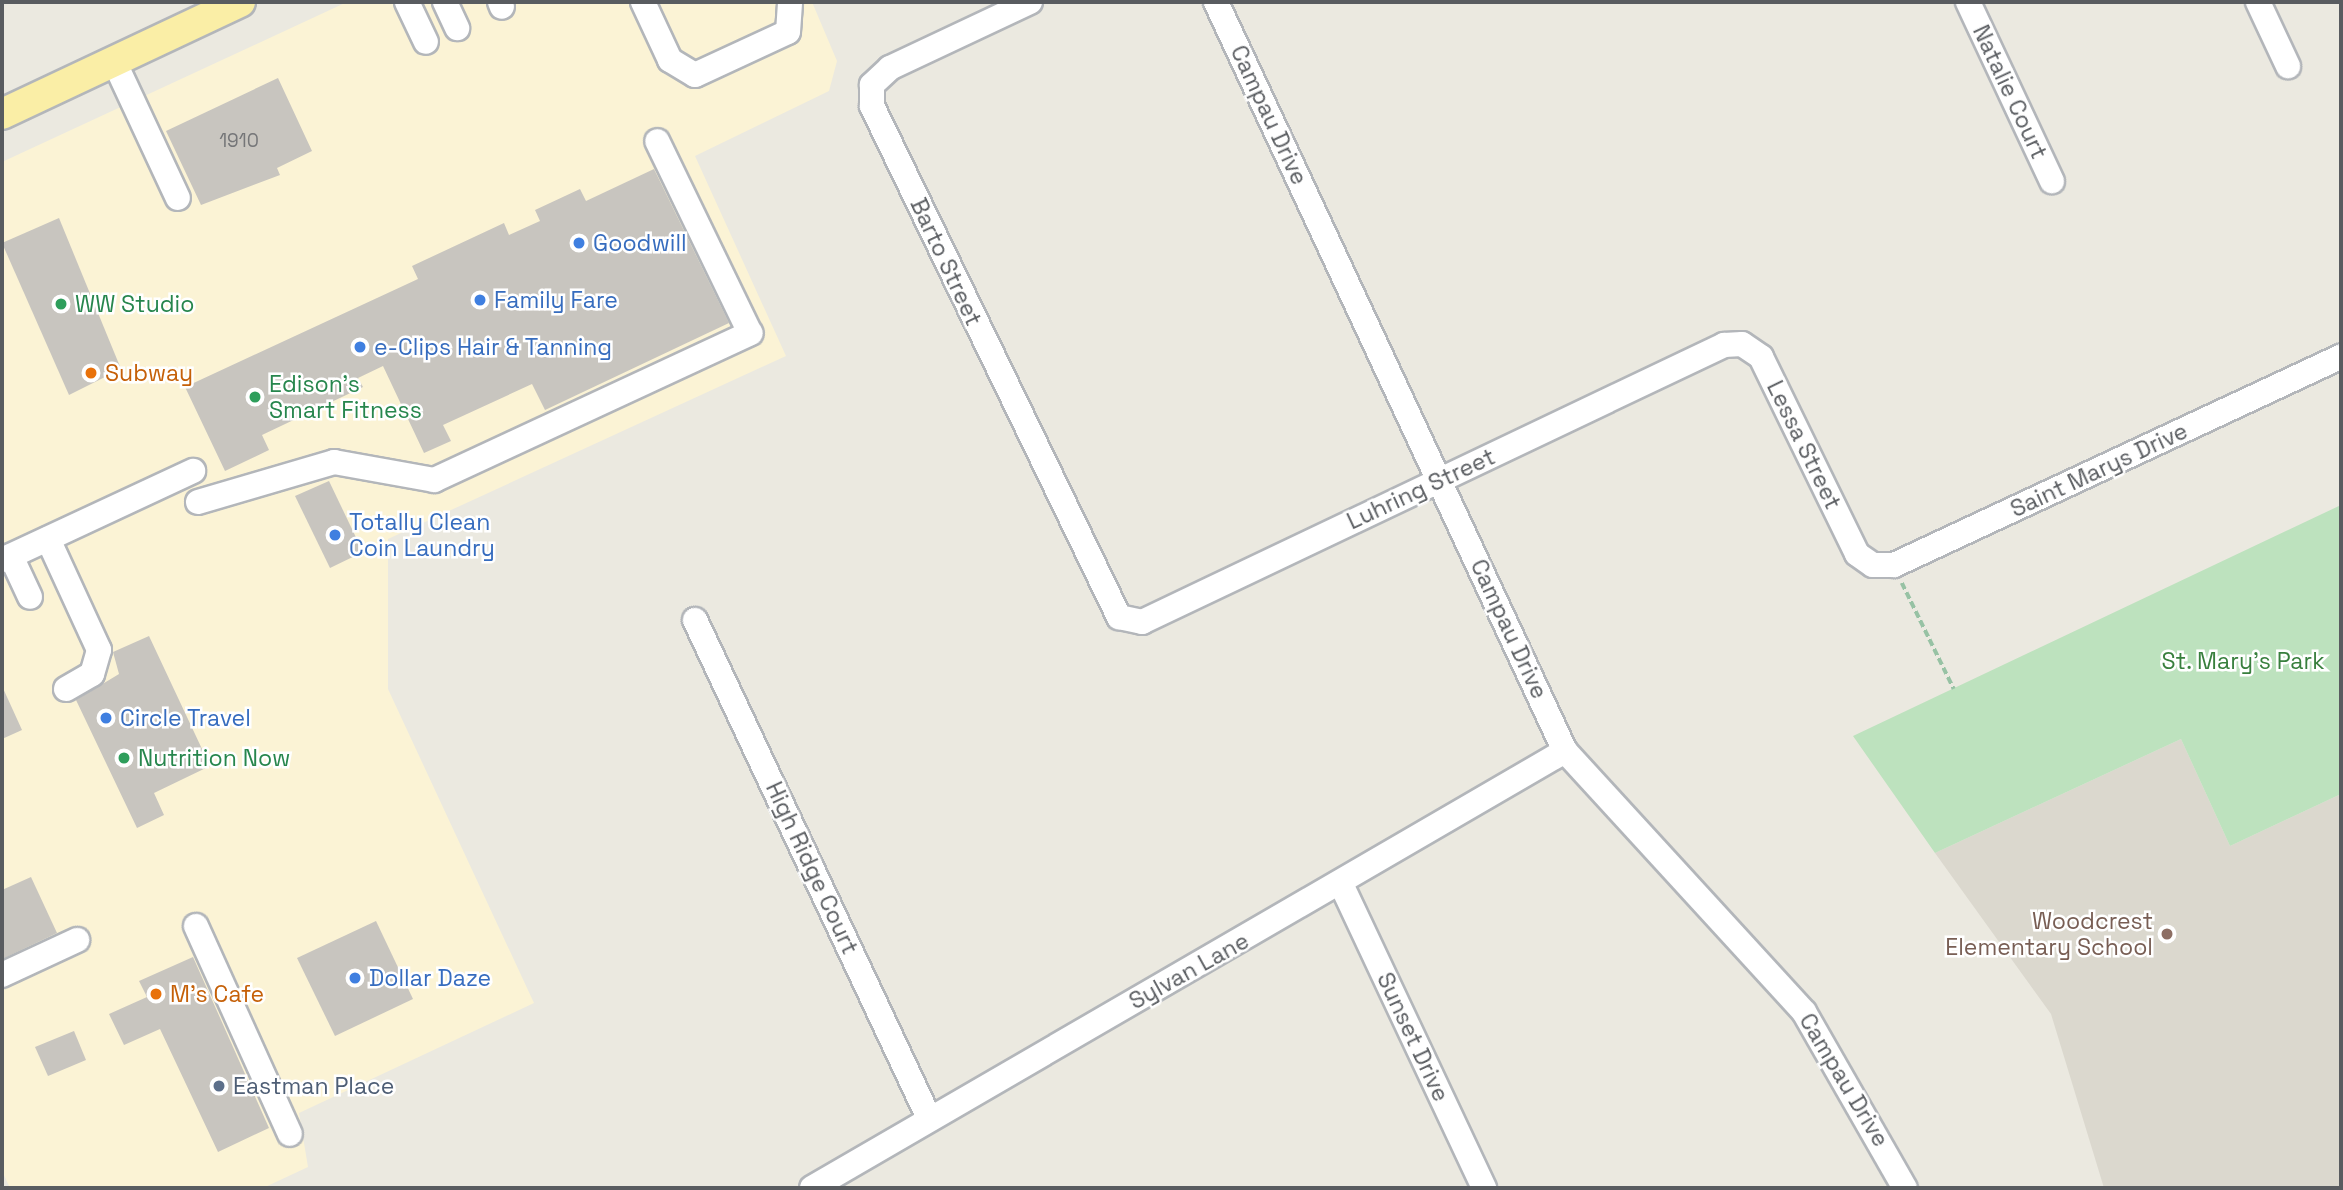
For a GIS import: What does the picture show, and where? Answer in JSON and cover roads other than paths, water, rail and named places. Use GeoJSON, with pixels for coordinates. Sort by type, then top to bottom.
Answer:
{"type":"FeatureCollection","features":[{"type":"Feature","properties":{"kind":"main road"},"geometry":{"type":"LineString","coordinates":[[2,114],[240,2]]}},
{"type":"Feature","properties":{"kind":"street"},"geometry":{"type":"LineString","coordinates":[[407,2],[426,42]]}},
{"type":"Feature","properties":{"kind":"street"},"geometry":{"type":"LineString","coordinates":[[445,2],[457,28]]}},
{"type":"Feature","properties":{"kind":"street"},"geometry":{"type":"LineString","coordinates":[[643,2],[670,60],[695,75],[788,32],[790,2]]}},
{"type":"Feature","properties":{"kind":"street","name":"Barto Street"},"geometry":{"type":"LineString","coordinates":[[1030,2],[890,68],[872,85],[872,106],[1106,600]]}},
{"type":"Feature","properties":{"kind":"street","name":"Campau Drive"},"geometry":{"type":"LineString","coordinates":[[1216,2],[1565,751],[1804,1012],[1905,1188]]}},
{"type":"Feature","properties":{"kind":"street","name":"Natalie Court"},"geometry":{"type":"LineString","coordinates":[[1968,2],[2052,181]]}},
{"type":"Feature","properties":{"kind":"street"},"geometry":{"type":"LineString","coordinates":[[2258,2],[2288,66]]}},
{"type":"Feature","properties":{"kind":"street"},"geometry":{"type":"LineString","coordinates":[[114,61],[178,198]]}},
{"type":"Feature","properties":{"kind":"street"},"geometry":{"type":"LineString","coordinates":[[198,502],[334,462],[434,481],[750,333],[657,141]]}},
{"type":"Feature","properties":{"kind":"street","name":"Luhring Street"},"geometry":{"type":"LineString","coordinates":[[1106,600],[1118,617],[1142,622],[1724,345],[1742,344]]}},
{"type":"Feature","properties":{"kind":"street","name":"Lessa Street"},"geometry":{"type":"LineString","coordinates":[[1742,344],[1761,357],[1857,554],[1873,565],[1894,565]]}},
{"type":"Feature","properties":{"kind":"street","name":"Saint Marys Drive"},"geometry":{"type":"LineString","coordinates":[[1894,565],[2341,357]]}},
{"type":"Feature","properties":{"kind":"street"},"geometry":{"type":"LineString","coordinates":[[30,597],[6,558],[193,471]]}},
{"type":"Feature","properties":{"kind":"street"},"geometry":{"type":"LineString","coordinates":[[48,539],[99,650],[92,674],[66,690]]}},
{"type":"Feature","properties":{"kind":"street","name":"High Ridge Court"},"geometry":{"type":"LineString","coordinates":[[695,620],[928,1116]]}},
{"type":"Feature","properties":{"kind":"street","name":"Sylvan Lane"},"geometry":{"type":"LineString","coordinates":[[812,1188],[928,1116],[1342,886],[1565,751]]}},
{"type":"Feature","properties":{"kind":"street","name":"Sunset Drive"},"geometry":{"type":"LineString","coordinates":[[1342,886],[1484,1188]]}},
{"type":"Feature","properties":{"kind":"street"},"geometry":{"type":"LineString","coordinates":[[196,926],[290,1134]]}},
{"type":"Feature","properties":{"kind":"street"},"geometry":{"type":"LineString","coordinates":[[2,975],[77,940]]}},
{"type":"Feature","properties":{"kind":"place","name":"Goodwill"},"geometry":{"type":"Point","coordinates":[579,243]}},
{"type":"Feature","properties":{"kind":"place","name":"Family Fare"},"geometry":{"type":"Point","coordinates":[480,300]}},
{"type":"Feature","properties":{"kind":"place","name":"WW Studio"},"geometry":{"type":"Point","coordinates":[61,304]}},
{"type":"Feature","properties":{"kind":"place","name":"e-Clips Hair & Tanning"},"geometry":{"type":"Point","coordinates":[360,347]}},
{"type":"Feature","properties":{"kind":"place","name":"Subway"},"geometry":{"type":"Point","coordinates":[91,373]}},
{"type":"Feature","properties":{"kind":"place","name":"Edison's Smart Fitness"},"geometry":{"type":"Point","coordinates":[255,397]}},
{"type":"Feature","properties":{"kind":"place","name":"Totally Clean Coin Laundry"},"geometry":{"type":"Point","coordinates":[335,535]}},
{"type":"Feature","properties":{"kind":"place","name":"Circle Travel"},"geometry":{"type":"Point","coordinates":[106,718]}},
{"type":"Feature","properties":{"kind":"place","name":"Nutrition Now"},"geometry":{"type":"Point","coordinates":[124,758]}},
{"type":"Feature","properties":{"kind":"place","name":"Woodcrest Elementary School"},"geometry":{"type":"Point","coordinates":[2167,934]}},
{"type":"Feature","properties":{"kind":"place","name":"Dollar Daze"},"geometry":{"type":"Point","coordinates":[355,978]}},
{"type":"Feature","properties":{"kind":"place","name":"M's Cafe"},"geometry":{"type":"Point","coordinates":[156,994]}},
{"type":"Feature","properties":{"kind":"place","name":"Eastman Place"},"geometry":{"type":"Point","coordinates":[219,1086]}},
{"type":"Feature","properties":{"kind":"park label","name":"St. Mary's Park"},"geometry":{"type":"Point","coordinates":[2243,661]}}]}
